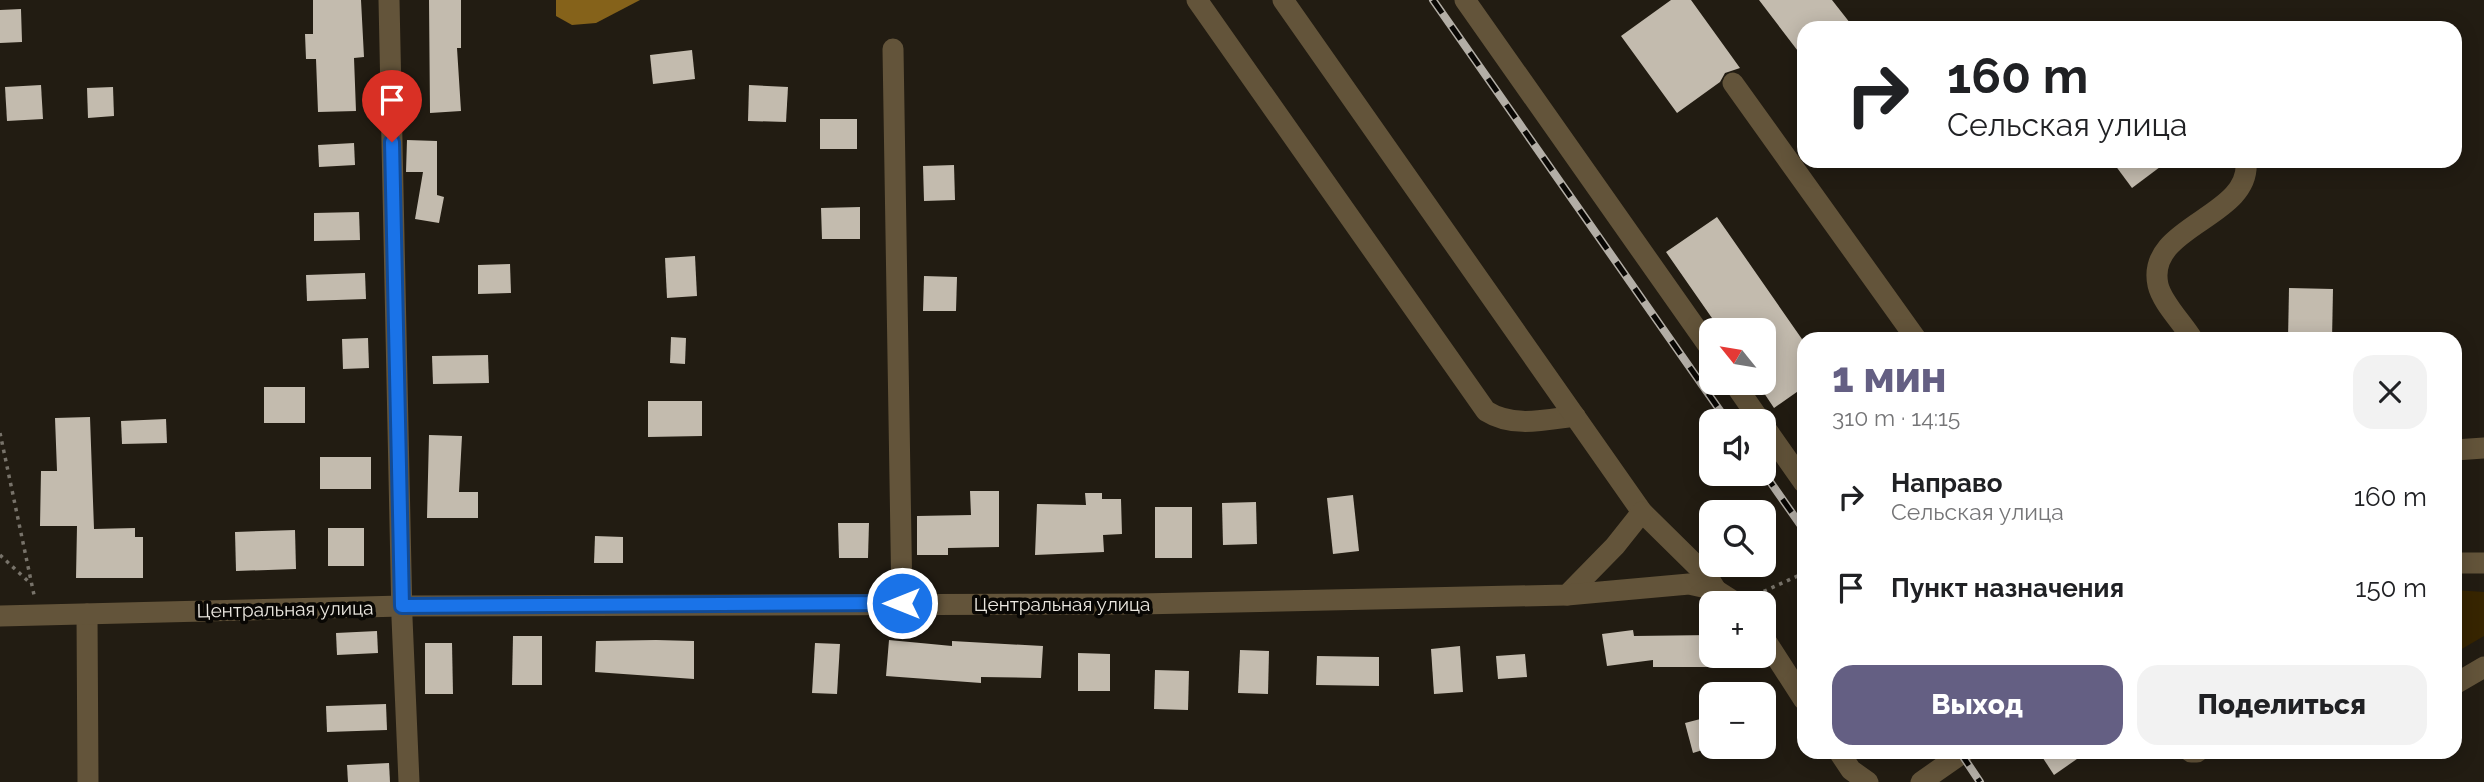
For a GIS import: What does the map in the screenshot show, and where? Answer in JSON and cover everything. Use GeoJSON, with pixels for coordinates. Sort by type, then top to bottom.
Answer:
{"type":"FeatureCollection","features":[{"type":"Feature","properties":{"kind":"street"},"geometry":{"type":"LineString","coordinates":[[389,0],[402,606],[409,782]]}},
{"type":"Feature","properties":{"kind":"street"},"geometry":{"type":"LineString","coordinates":[[1197,0],[1486,411],[1499,419],[1520,422],[1575,416]]}},
{"type":"Feature","properties":{"kind":"street"},"geometry":{"type":"LineString","coordinates":[[1283,0],[1642,512],[1721,591]]}},
{"type":"Feature","properties":{"kind":"street"},"geometry":{"type":"LineString","coordinates":[[1465,0],[1699,333]]}},
{"type":"Feature","properties":{"kind":"street"},"geometry":{"type":"LineString","coordinates":[[893,48],[902,603]]}},
{"type":"Feature","properties":{"kind":"street"},"geometry":{"type":"LineString","coordinates":[[1733,83],[1911,332]]}},
{"type":"Feature","properties":{"kind":"street"},"geometry":{"type":"LineString","coordinates":[[2188,332],[2158,287],[2157,269],[2166,248],[2192,226],[2221,209],[2239,186],[2244,168]]}},
{"type":"Feature","properties":{"kind":"street"},"geometry":{"type":"LineString","coordinates":[[1776,443],[1797,473]]}},
{"type":"Feature","properties":{"kind":"street"},"geometry":{"type":"LineString","coordinates":[[2462,450],[2484,449]]}},
{"type":"Feature","properties":{"kind":"street"},"geometry":{"type":"LineString","coordinates":[[1567,595],[1615,546],[1642,512]]}},
{"type":"Feature","properties":{"kind":"street"},"geometry":{"type":"LineString","coordinates":[[2462,563],[2484,563]]}},
{"type":"Feature","properties":{"kind":"street","name":"Центральная улица"},"geometry":{"type":"LineString","coordinates":[[0,616],[402,606],[1139,604],[1567,595],[1684,584],[1708,591]]}},
{"type":"Feature","properties":{"kind":"street"},"geometry":{"type":"LineString","coordinates":[[88,614],[88,782]]}},
{"type":"Feature","properties":{"kind":"street"},"geometry":{"type":"LineString","coordinates":[[1776,657],[1797,689]]}},
{"type":"Feature","properties":{"kind":"street"},"geometry":{"type":"LineString","coordinates":[[2462,680],[2484,667]]}},
{"type":"Feature","properties":{"kind":"street"},"geometry":{"type":"LineString","coordinates":[[1844,759],[1854,773],[1868,782]]}},
{"type":"Feature","properties":{"kind":"street"},"geometry":{"type":"LineString","coordinates":[[1922,782],[1954,759]]}},
{"type":"Feature","properties":{"kind":"path"},"geometry":{"type":"LineString","coordinates":[[0,433],[38,615]]}},
{"type":"Feature","properties":{"kind":"path"},"geometry":{"type":"LineString","coordinates":[[0,555],[32,585]]}},
{"type":"Feature","properties":{"kind":"path"},"geometry":{"type":"LineString","coordinates":[[1769,591],[1797,577]]}},
{"type":"Feature","properties":{"kind":"shaded area"},"geometry":{"type":"Polygon","coordinates":[[[556,0],[640,0],[596,23],[572,25],[556,16],[556,0]]]}},
{"type":"Feature","properties":{"kind":"shaded area"},"geometry":{"type":"Polygon","coordinates":[[[2462,590],[2484,592],[2484,636],[2462,649],[2462,590]]]}},
{"type":"Feature","properties":{"kind":"building"},"geometry":{"type":"Polygon","coordinates":[[[313,0],[361,0],[364,57],[354,58],[356,111],[318,112],[316,59],[306,59],[305,34],[313,34],[313,0]]]}},
{"type":"Feature","properties":{"kind":"building"},"geometry":{"type":"Polygon","coordinates":[[[429,0],[461,0],[461,48],[457,48],[461,111],[430,113],[429,0]]]}},
{"type":"Feature","properties":{"kind":"building"},"geometry":{"type":"Polygon","coordinates":[[[1671,0],[1691,0],[1740,68],[1725,73],[1720,82],[1677,113],[1621,36],[1671,0]]]}},
{"type":"Feature","properties":{"kind":"building"},"geometry":{"type":"Polygon","coordinates":[[[1759,0],[1832,0],[1848,21],[1797,21],[1797,50],[1759,0]]]}},
{"type":"Feature","properties":{"kind":"building"},"geometry":{"type":"Polygon","coordinates":[[[21,9],[22,42],[0,43],[0,10],[21,9]]]}},
{"type":"Feature","properties":{"kind":"building"},"geometry":{"type":"Polygon","coordinates":[[[692,50],[695,79],[653,84],[650,55],[692,50]]]}},
{"type":"Feature","properties":{"kind":"building"},"geometry":{"type":"Polygon","coordinates":[[[41,85],[43,119],[7,121],[5,87],[41,85]]]}},
{"type":"Feature","properties":{"kind":"building"},"geometry":{"type":"Polygon","coordinates":[[[749,85],[788,87],[786,122],[748,121],[749,85]]]}},
{"type":"Feature","properties":{"kind":"building"},"geometry":{"type":"Polygon","coordinates":[[[113,87],[114,116],[88,118],[87,88],[113,87]]]}},
{"type":"Feature","properties":{"kind":"building"},"geometry":{"type":"Polygon","coordinates":[[[820,119],[857,119],[857,149],[820,149],[820,119]]]}},
{"type":"Feature","properties":{"kind":"building"},"geometry":{"type":"Polygon","coordinates":[[[407,140],[437,141],[437,195],[444,197],[439,223],[415,219],[423,172],[406,172],[407,140]]]}},
{"type":"Feature","properties":{"kind":"building"},"geometry":{"type":"Polygon","coordinates":[[[354,143],[355,165],[319,167],[318,145],[354,143]]]}},
{"type":"Feature","properties":{"kind":"building"},"geometry":{"type":"Polygon","coordinates":[[[954,165],[955,200],[924,201],[923,166],[954,165]]]}},
{"type":"Feature","properties":{"kind":"building"},"geometry":{"type":"Polygon","coordinates":[[[2117,168],[2159,168],[2132,188],[2117,168]]]}},
{"type":"Feature","properties":{"kind":"building"},"geometry":{"type":"Polygon","coordinates":[[[860,207],[860,239],[822,239],[821,208],[860,207]]]}},
{"type":"Feature","properties":{"kind":"building"},"geometry":{"type":"Polygon","coordinates":[[[359,212],[360,240],[314,241],[314,213],[359,212]]]}},
{"type":"Feature","properties":{"kind":"building"},"geometry":{"type":"Polygon","coordinates":[[[1717,217],[1797,332],[1797,392],[1774,408],[1766,396],[1776,396],[1776,318],[1712,318],[1666,252],[1717,217]]]}},
{"type":"Feature","properties":{"kind":"building"},"geometry":{"type":"Polygon","coordinates":[[[695,256],[697,296],[667,298],[665,258],[695,256]]]}},
{"type":"Feature","properties":{"kind":"building"},"geometry":{"type":"Polygon","coordinates":[[[510,264],[511,293],[478,294],[478,265],[510,264]]]}},
{"type":"Feature","properties":{"kind":"building"},"geometry":{"type":"Polygon","coordinates":[[[365,273],[366,299],[307,301],[306,275],[365,273]]]}},
{"type":"Feature","properties":{"kind":"building"},"geometry":{"type":"Polygon","coordinates":[[[924,276],[957,277],[956,311],[923,311],[924,276]]]}},
{"type":"Feature","properties":{"kind":"building"},"geometry":{"type":"Polygon","coordinates":[[[2289,288],[2333,289],[2332,332],[2288,332],[2289,288]]]}},
{"type":"Feature","properties":{"kind":"building"},"geometry":{"type":"Polygon","coordinates":[[[671,337],[686,338],[685,364],[670,363],[671,337]]]}},
{"type":"Feature","properties":{"kind":"building"},"geometry":{"type":"Polygon","coordinates":[[[368,338],[369,368],[343,369],[342,339],[368,338]]]}},
{"type":"Feature","properties":{"kind":"building"},"geometry":{"type":"Polygon","coordinates":[[[488,355],[489,383],[433,384],[432,356],[488,355]]]}},
{"type":"Feature","properties":{"kind":"building"},"geometry":{"type":"Polygon","coordinates":[[[264,387],[305,387],[305,423],[264,423],[264,387]]]}},
{"type":"Feature","properties":{"kind":"building"},"geometry":{"type":"Polygon","coordinates":[[[648,401],[702,401],[702,436],[648,437],[648,401]]]}},
{"type":"Feature","properties":{"kind":"building"},"geometry":{"type":"Polygon","coordinates":[[[90,417],[94,529],[135,528],[135,537],[143,537],[143,578],[76,578],[77,526],[40,526],[41,471],[57,471],[55,418],[90,417]]]}},
{"type":"Feature","properties":{"kind":"building"},"geometry":{"type":"Polygon","coordinates":[[[166,419],[167,443],[122,444],[121,421],[166,419]]]}},
{"type":"Feature","properties":{"kind":"building"},"geometry":{"type":"Polygon","coordinates":[[[429,435],[462,436],[459,492],[478,492],[478,518],[427,518],[429,435]]]}},
{"type":"Feature","properties":{"kind":"building"},"geometry":{"type":"Polygon","coordinates":[[[320,457],[371,457],[371,489],[320,489],[320,457]]]}},
{"type":"Feature","properties":{"kind":"building"},"geometry":{"type":"Polygon","coordinates":[[[970,491],[999,491],[999,547],[948,548],[948,555],[917,555],[917,516],[971,515],[970,491]]]}},
{"type":"Feature","properties":{"kind":"building"},"geometry":{"type":"Polygon","coordinates":[[[1085,493],[1102,493],[1102,499],[1121,499],[1122,534],[1103,535],[1104,552],[1035,555],[1037,504],[1086,505],[1085,493]]]}},
{"type":"Feature","properties":{"kind":"building"},"geometry":{"type":"Polygon","coordinates":[[[1353,495],[1359,551],[1333,554],[1327,498],[1353,495]]]}},
{"type":"Feature","properties":{"kind":"building"},"geometry":{"type":"Polygon","coordinates":[[[1256,502],[1257,544],[1223,545],[1222,503],[1256,502]]]}},
{"type":"Feature","properties":{"kind":"building"},"geometry":{"type":"Polygon","coordinates":[[[1155,507],[1192,507],[1192,558],[1155,558],[1155,507]]]}},
{"type":"Feature","properties":{"kind":"building"},"geometry":{"type":"Polygon","coordinates":[[[838,523],[869,523],[868,558],[839,558],[838,523]]]}},
{"type":"Feature","properties":{"kind":"building"},"geometry":{"type":"Polygon","coordinates":[[[328,528],[364,528],[364,566],[328,566],[328,528]]]}},
{"type":"Feature","properties":{"kind":"building"},"geometry":{"type":"Polygon","coordinates":[[[295,530],[296,569],[236,571],[235,532],[295,530]]]}},
{"type":"Feature","properties":{"kind":"building"},"geometry":{"type":"Polygon","coordinates":[[[595,536],[623,537],[623,563],[594,563],[595,536]]]}},
{"type":"Feature","properties":{"kind":"building"},"geometry":{"type":"Polygon","coordinates":[[[1633,630],[1634,636],[1699,635],[1699,667],[1653,667],[1653,660],[1607,666],[1602,634],[1633,630]]]}},
{"type":"Feature","properties":{"kind":"building"},"geometry":{"type":"Polygon","coordinates":[[[377,631],[378,653],[337,655],[336,633],[377,631]]]}},
{"type":"Feature","properties":{"kind":"building"},"geometry":{"type":"Polygon","coordinates":[[[513,636],[542,636],[542,685],[512,685],[513,636]]]}},
{"type":"Feature","properties":{"kind":"building"},"geometry":{"type":"Polygon","coordinates":[[[889,640],[952,646],[952,641],[1043,646],[1041,678],[981,677],[981,683],[886,676],[889,640]]]}},
{"type":"Feature","properties":{"kind":"building"},"geometry":{"type":"Polygon","coordinates":[[[596,641],[694,641],[694,679],[595,672],[596,641]]]}},
{"type":"Feature","properties":{"kind":"building"},"geometry":{"type":"Polygon","coordinates":[[[425,643],[452,643],[453,694],[425,694],[425,643]]]}},
{"type":"Feature","properties":{"kind":"building"},"geometry":{"type":"Polygon","coordinates":[[[815,643],[840,644],[837,694],[812,693],[815,643]]]}},
{"type":"Feature","properties":{"kind":"building"},"geometry":{"type":"Polygon","coordinates":[[[1460,646],[1463,692],[1434,694],[1431,649],[1460,646]]]}},
{"type":"Feature","properties":{"kind":"building"},"geometry":{"type":"Polygon","coordinates":[[[1240,650],[1269,651],[1268,694],[1238,693],[1240,650]]]}},
{"type":"Feature","properties":{"kind":"building"},"geometry":{"type":"Polygon","coordinates":[[[1078,653],[1110,654],[1110,691],[1078,691],[1078,653]]]}},
{"type":"Feature","properties":{"kind":"building"},"geometry":{"type":"Polygon","coordinates":[[[1525,654],[1527,677],[1498,679],[1496,656],[1525,654]]]}},
{"type":"Feature","properties":{"kind":"building"},"geometry":{"type":"Polygon","coordinates":[[[1317,656],[1379,657],[1379,686],[1316,685],[1317,656]]]}},
{"type":"Feature","properties":{"kind":"building"},"geometry":{"type":"Polygon","coordinates":[[[1155,670],[1189,671],[1188,710],[1154,709],[1155,670]]]}},
{"type":"Feature","properties":{"kind":"building"},"geometry":{"type":"Polygon","coordinates":[[[386,704],[387,730],[327,732],[326,706],[386,704]]]}},
{"type":"Feature","properties":{"kind":"building"},"geometry":{"type":"Polygon","coordinates":[[[1699,719],[1699,751],[1693,753],[1685,723],[1699,719]]]}},
{"type":"Feature","properties":{"kind":"building"},"geometry":{"type":"Polygon","coordinates":[[[2044,759],[2077,759],[2054,775],[2044,759]]]}},
{"type":"Feature","properties":{"kind":"building"},"geometry":{"type":"Polygon","coordinates":[[[389,763],[390,782],[348,782],[347,765],[389,763]]]}},
{"type":"Feature","properties":{"kind":"railway"},"geometry":{"type":"LineString","coordinates":[[1433,0],[1719,409]]}},
{"type":"Feature","properties":{"kind":"railway"},"geometry":{"type":"LineString","coordinates":[[1773,486],[1797,520]]}},
{"type":"Feature","properties":{"kind":"railway"},"geometry":{"type":"LineString","coordinates":[[1965,759],[1980,782]]}},
{"type":"Feature","properties":{"kind":"route"},"geometry":{"type":"LineString","coordinates":[[392,142],[402,606],[902,603]]}}]}
